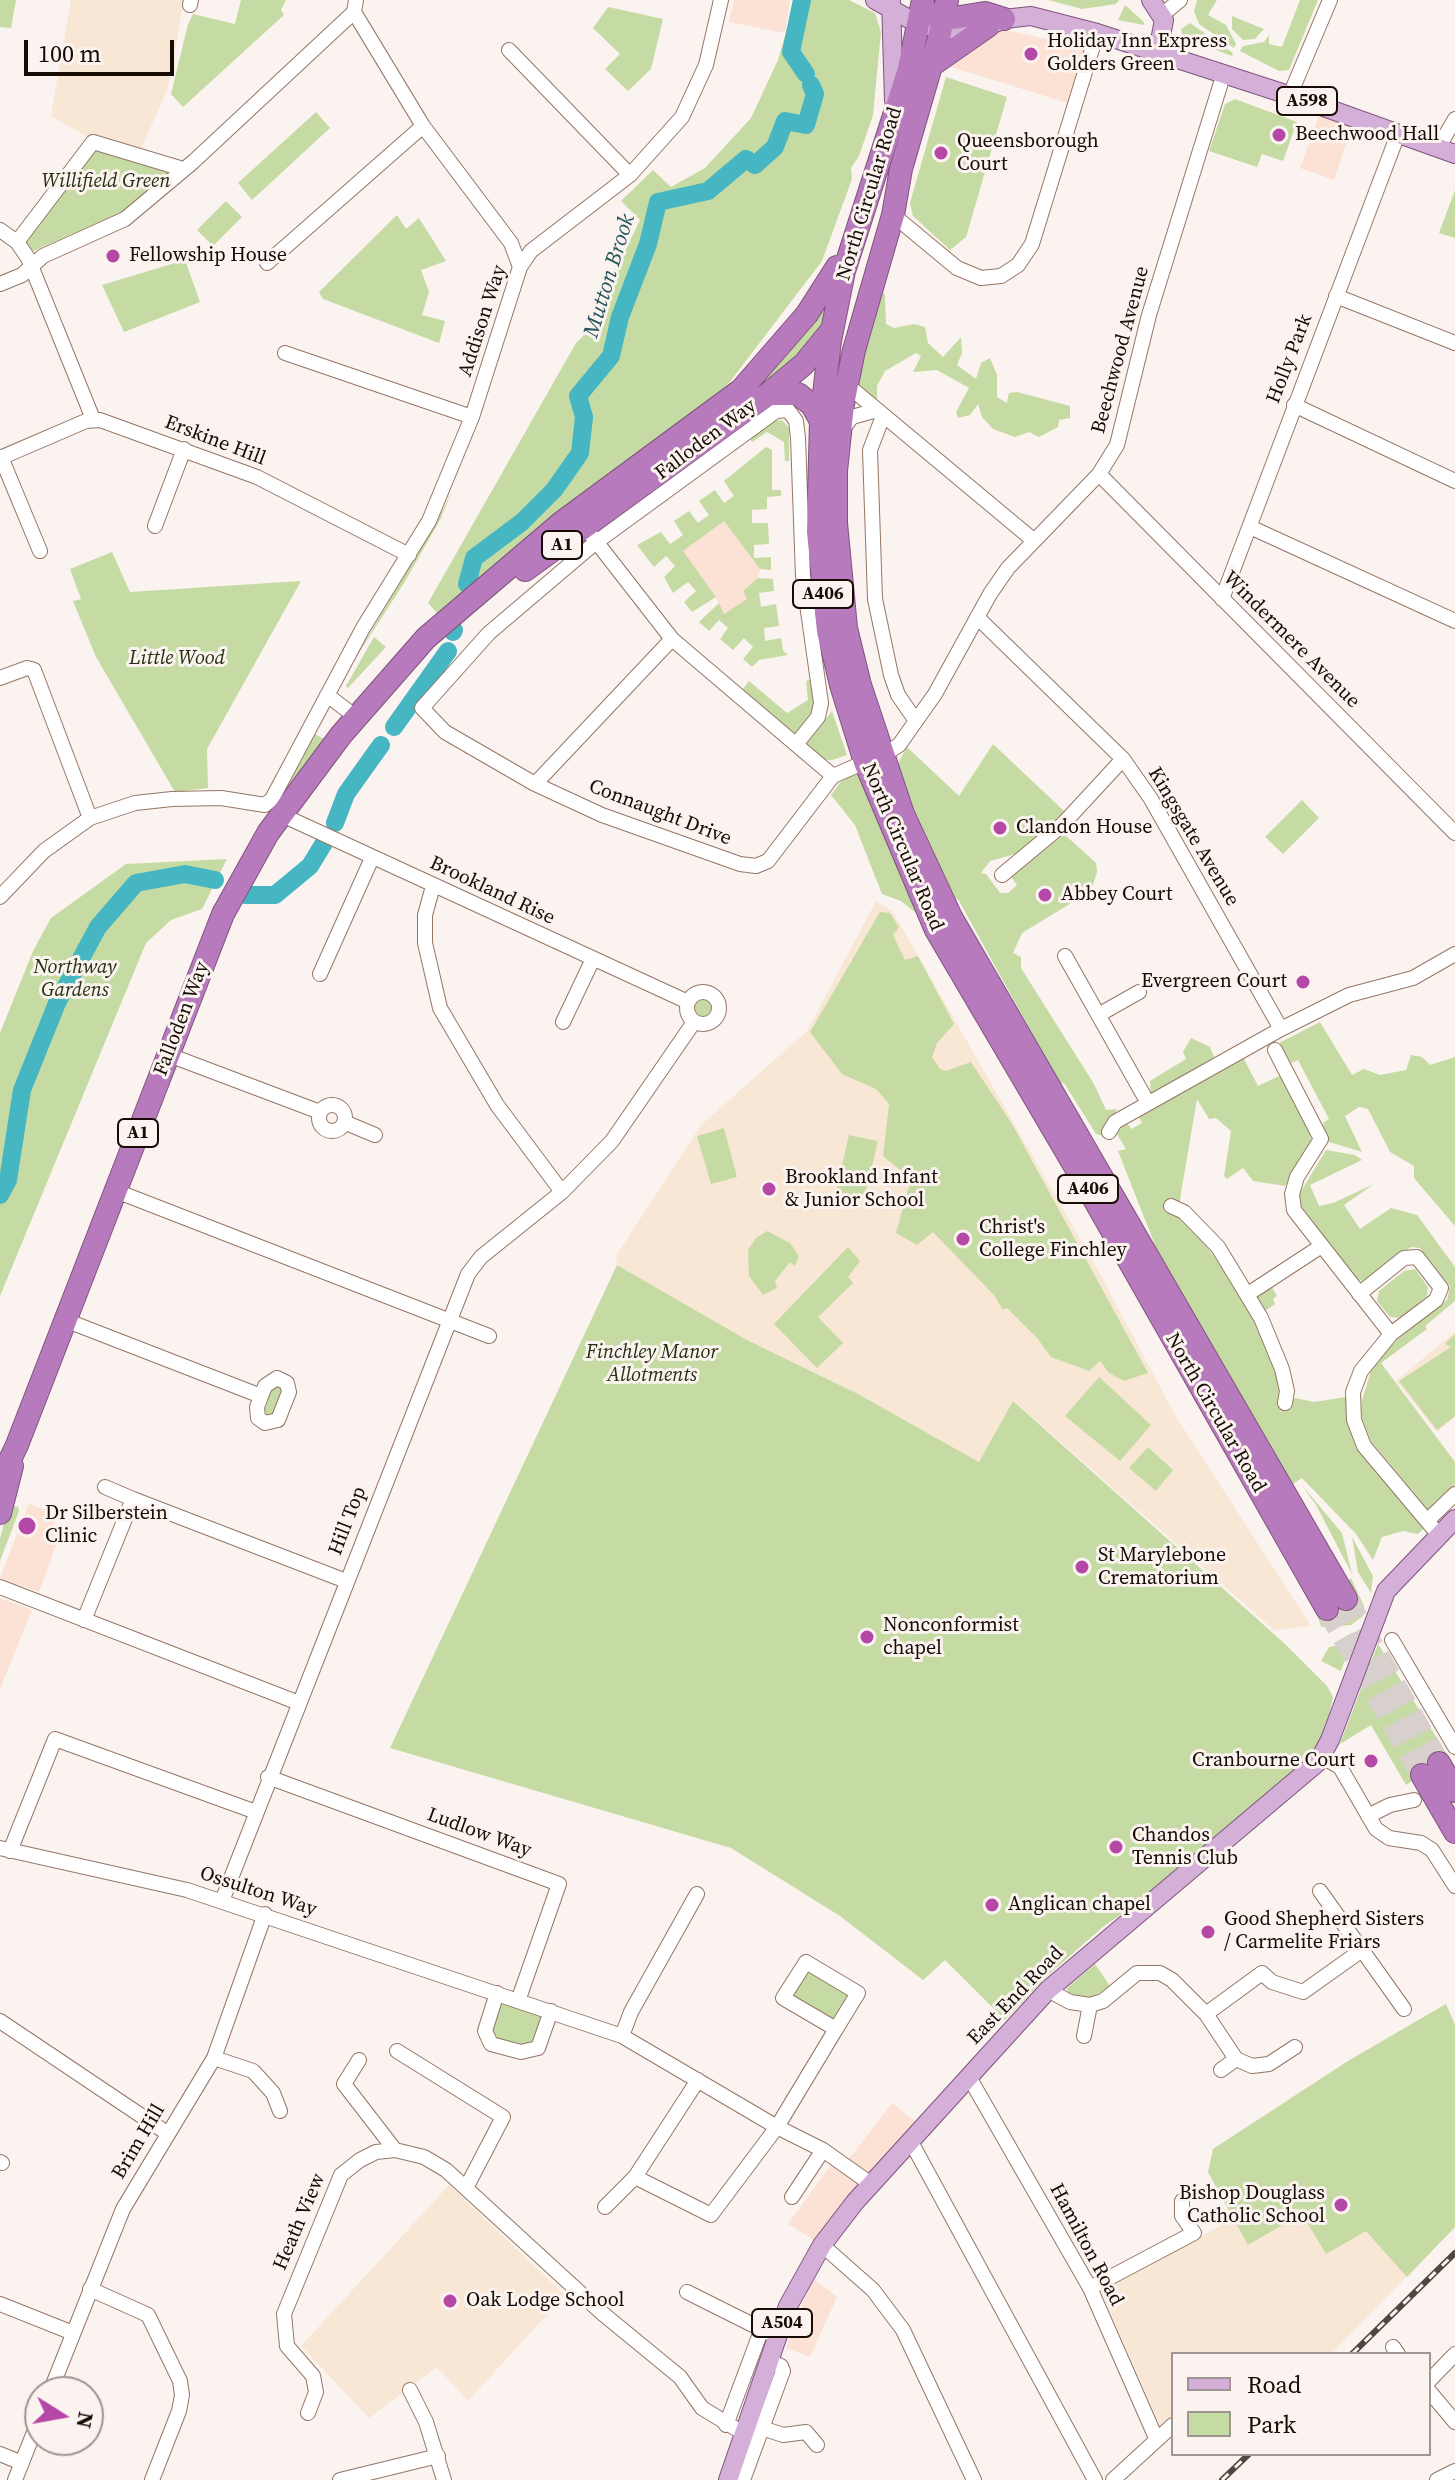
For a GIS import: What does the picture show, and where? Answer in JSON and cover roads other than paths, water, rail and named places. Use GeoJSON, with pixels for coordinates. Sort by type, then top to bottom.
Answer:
{"type":"FeatureCollection","features":[{"type":"Feature","properties":{"kind":"highway"},"geometry":{"type":"LineString","coordinates":[[924,0],[936,20],[985,13],[996,23],[932,65]]}},
{"type":"Feature","properties":{"kind":"highway","name":"North Circular Road"},"geometry":{"type":"LineString","coordinates":[[936,20],[932,65],[901,169],[893,215],[846,384],[830,427],[817,491],[821,582],[841,685],[874,759],[936,930],[1336,1604]]}},
{"type":"Feature","properties":{"kind":"highway","name":"North Circular Road"},"geometry":{"type":"LineString","coordinates":[[830,427],[832,330],[855,236],[892,124],[936,20]]}},
{"type":"Feature","properties":{"kind":"highway","name":"Falloden Way"},"geometry":{"type":"LineString","coordinates":[[0,1481],[17,1445],[226,906],[274,810],[426,638],[586,528],[804,364],[832,330],[856,288],[883,207],[901,169]]}},
{"type":"Feature","properties":{"kind":"highway","name":"Falloden Way"},"geometry":{"type":"LineString","coordinates":[[586,528],[741,390],[807,314],[855,236]]}},
{"type":"Feature","properties":{"kind":"highway"},"geometry":{"type":"LineString","coordinates":[[768,394],[798,394],[830,427]]}},
{"type":"Feature","properties":{"kind":"highway","name":"Falloden Way"},"geometry":{"type":"LineString","coordinates":[[0,1513],[17,1445]]}},
{"type":"Feature","properties":{"kind":"highway"},"geometry":{"type":"LineString","coordinates":[[1439,1761],[1455,1791]]}},
{"type":"Feature","properties":{"kind":"highway"},"geometry":{"type":"LineString","coordinates":[[1439,1761],[1455,1832]]}},
{"type":"Feature","properties":{"kind":"main road"},"geometry":{"type":"LineString","coordinates":[[1020,0],[1031,16]]}},
{"type":"Feature","properties":{"kind":"main road"},"geometry":{"type":"LineString","coordinates":[[885,3],[936,20]]}},
{"type":"Feature","properties":{"kind":"main road","name":"A406"},"geometry":{"type":"LineString","coordinates":[[885,3],[894,52],[892,124]]}},
{"type":"Feature","properties":{"kind":"main road"},"geometry":{"type":"LineString","coordinates":[[1157,7],[1164,33],[1158,51]]}},
{"type":"Feature","properties":{"kind":"main road","name":"A598"},"geometry":{"type":"LineString","coordinates":[[996,23],[1031,16],[1097,33],[1290,95],[1446,151]]}},
{"type":"Feature","properties":{"kind":"main road","name":"East End Road"},"geometry":{"type":"LineString","coordinates":[[728,2480],[735,2429],[768,2360],[769,2334],[822,2245],[871,2184],[1048,1990],[1233,1837],[1322,1757],[1386,1591],[1433,1528],[1455,1519]]}},
{"type":"Feature","properties":{"kind":"street","name":"Addison Way"},"geometry":{"type":"LineString","coordinates":[[274,810],[280,785],[327,695],[440,497],[472,417],[520,267],[531,251],[630,175],[682,117],[706,65],[721,0]]}},
{"type":"Feature","properties":{"kind":"street"},"geometry":{"type":"LineString","coordinates":[[1157,7],[1180,0]]}},
{"type":"Feature","properties":{"kind":"street"},"geometry":{"type":"LineString","coordinates":[[1290,95],[1330,0]]}},
{"type":"Feature","properties":{"kind":"street"},"geometry":{"type":"LineString","coordinates":[[0,284],[43,256],[125,219],[183,169],[355,6],[423,126],[511,243],[520,267]]}},
{"type":"Feature","properties":{"kind":"street"},"geometry":{"type":"LineString","coordinates":[[893,215],[957,268],[981,278],[1001,276],[1018,265],[1032,244],[1097,33]]}},
{"type":"Feature","properties":{"kind":"street"},"geometry":{"type":"LineString","coordinates":[[509,50],[630,175]]}},
{"type":"Feature","properties":{"kind":"street","name":"Beechwood Avenue"},"geometry":{"type":"LineString","coordinates":[[874,759],[899,745],[935,694],[990,594],[1032,539],[1099,474],[1117,445],[1149,315],[1224,73]]}},
{"type":"Feature","properties":{"kind":"street"},"geometry":{"type":"LineString","coordinates":[[1446,151],[1455,119]]}},
{"type":"Feature","properties":{"kind":"street"},"geometry":{"type":"LineString","coordinates":[[267,263],[423,126]]}},
{"type":"Feature","properties":{"kind":"street","name":"Holly Park"},"geometry":{"type":"LineString","coordinates":[[1222,599],[1398,134]]}},
{"type":"Feature","properties":{"kind":"street"},"geometry":{"type":"LineString","coordinates":[[17,242],[93,142],[183,169]]}},
{"type":"Feature","properties":{"kind":"street"},"geometry":{"type":"LineString","coordinates":[[0,230],[17,242],[30,267],[93,419],[1,458],[40,551]]}},
{"type":"Feature","properties":{"kind":"street"},"geometry":{"type":"LineString","coordinates":[[511,243],[531,251]]}},
{"type":"Feature","properties":{"kind":"street"},"geometry":{"type":"LineString","coordinates":[[1336,296],[1455,343]]}},
{"type":"Feature","properties":{"kind":"street"},"geometry":{"type":"LineString","coordinates":[[285,353],[472,417]]}},
{"type":"Feature","properties":{"kind":"street"},"geometry":{"type":"LineString","coordinates":[[846,384],[1032,539]]}},
{"type":"Feature","properties":{"kind":"street"},"geometry":{"type":"LineString","coordinates":[[1294,405],[1455,481]]}},
{"type":"Feature","properties":{"kind":"street"},"geometry":{"type":"LineString","coordinates":[[797,743],[818,717],[821,703],[803,576],[798,438],[796,421],[788,410],[776,411],[586,528],[672,639],[833,776]]}},
{"type":"Feature","properties":{"kind":"street"},"geometry":{"type":"LineString","coordinates":[[830,427],[852,417],[880,413]]}},
{"type":"Feature","properties":{"kind":"street"},"geometry":{"type":"LineString","coordinates":[[880,413],[870,450],[875,599],[891,675],[898,695],[916,721]]}},
{"type":"Feature","properties":{"kind":"street","name":"Erskine Hill"},"geometry":{"type":"LineString","coordinates":[[93,419],[257,477],[409,555]]}},
{"type":"Feature","properties":{"kind":"street"},"geometry":{"type":"LineString","coordinates":[[155,526],[184,449]]}},
{"type":"Feature","properties":{"kind":"street","name":"Windermere Avenue"},"geometry":{"type":"LineString","coordinates":[[1099,474],[1455,833]]}},
{"type":"Feature","properties":{"kind":"street"},"geometry":{"type":"LineString","coordinates":[[1250,527],[1455,621]]}},
{"type":"Feature","properties":{"kind":"street","name":"Connaught Drive"},"geometry":{"type":"LineString","coordinates":[[586,528],[422,708],[445,732],[535,784],[602,815],[740,864],[756,866],[768,861],[833,776],[874,759]]}},
{"type":"Feature","properties":{"kind":"street","name":"Kingsgate Avenue"},"geometry":{"type":"LineString","coordinates":[[977,617],[1123,759],[1151,799],[1281,1029]]}},
{"type":"Feature","properties":{"kind":"street"},"geometry":{"type":"LineString","coordinates":[[535,784],[672,639]]}},
{"type":"Feature","properties":{"kind":"street"},"geometry":{"type":"LineString","coordinates":[[0,678],[27,668],[34,670],[90,818]]}},
{"type":"Feature","properties":{"kind":"street"},"geometry":{"type":"LineString","coordinates":[[327,695],[356,717]]}},
{"type":"Feature","properties":{"kind":"street"},"geometry":{"type":"LineString","coordinates":[[1002,875],[1062,825],[1123,759]]}},
{"type":"Feature","properties":{"kind":"street","name":"Brookland Rise"},"geometry":{"type":"LineString","coordinates":[[0,897],[44,851],[90,818],[135,803],[221,798],[274,810],[688,1002],[703,993],[712,996],[718,1004],[718,1013],[712,1021],[694,1022],[612,1141],[562,1192]]}},
{"type":"Feature","properties":{"kind":"street"},"geometry":{"type":"LineString","coordinates":[[320,974],[372,858]]}},
{"type":"Feature","properties":{"kind":"street"},"geometry":{"type":"LineString","coordinates":[[433,886],[425,915],[425,943],[440,1008],[458,1045],[497,1105],[562,1192]]}},
{"type":"Feature","properties":{"kind":"street"},"geometry":{"type":"LineString","coordinates":[[1109,1132],[1115,1122],[1281,1029],[1349,995],[1413,978],[1455,954]]}},
{"type":"Feature","properties":{"kind":"street"},"geometry":{"type":"LineString","coordinates":[[1065,956],[1148,1103]]}},
{"type":"Feature","properties":{"kind":"street"},"geometry":{"type":"LineString","coordinates":[[563,1022],[593,959]]}},
{"type":"Feature","properties":{"kind":"street"},"geometry":{"type":"LineString","coordinates":[[1100,1014],[1139,992]]}},
{"type":"Feature","properties":{"kind":"street"},"geometry":{"type":"LineString","coordinates":[[688,1002],[688,1015],[694,1022]]}},
{"type":"Feature","properties":{"kind":"street"},"geometry":{"type":"LineString","coordinates":[[1275,1050],[1321,1139],[1292,1194],[1294,1210],[1391,1334]]}},
{"type":"Feature","properties":{"kind":"street"},"geometry":{"type":"LineString","coordinates":[[169,1055],[320,1112],[324,1128],[336,1130],[344,1122],[375,1135]]}},
{"type":"Feature","properties":{"kind":"street"},"geometry":{"type":"LineString","coordinates":[[116,1191],[489,1336]]}},
{"type":"Feature","properties":{"kind":"street","name":"Hill Top"},"geometry":{"type":"LineString","coordinates":[[222,1901],[268,1777],[468,1274],[481,1257],[562,1192]]}},
{"type":"Feature","properties":{"kind":"street"},"geometry":{"type":"LineString","coordinates":[[1171,1206],[1201,1227],[1218,1247],[1248,1294],[1273,1340],[1287,1391],[1285,1403]]}},
{"type":"Feature","properties":{"kind":"street"},"geometry":{"type":"LineString","coordinates":[[1248,1294],[1320,1247]]}},
{"type":"Feature","properties":{"kind":"street"},"geometry":{"type":"LineString","coordinates":[[1359,1294],[1404,1258],[1417,1257],[1441,1288],[1436,1300],[1391,1334],[1361,1371],[1353,1392],[1354,1420],[1364,1446],[1433,1528]]}},
{"type":"Feature","properties":{"kind":"street"},"geometry":{"type":"LineString","coordinates":[[65,1320],[261,1396]]}},
{"type":"Feature","properties":{"kind":"street"},"geometry":{"type":"LineString","coordinates":[[105,1487],[346,1581]]}},
{"type":"Feature","properties":{"kind":"street","name":"East End Road"},"geometry":{"type":"LineString","coordinates":[[1433,1528],[1455,1494]]}},
{"type":"Feature","properties":{"kind":"street"},"geometry":{"type":"LineString","coordinates":[[84,1620],[133,1499]]}},
{"type":"Feature","properties":{"kind":"street"},"geometry":{"type":"LineString","coordinates":[[0,1587],[299,1703]]}},
{"type":"Feature","properties":{"kind":"street"},"geometry":{"type":"LineString","coordinates":[[1392,1640],[1439,1761]]}},
{"type":"Feature","properties":{"kind":"street"},"geometry":{"type":"LineString","coordinates":[[5,1849],[55,1739],[256,1812]]}},
{"type":"Feature","properties":{"kind":"street"},"geometry":{"type":"LineString","coordinates":[[1322,1757],[1340,1767],[1376,1829],[1389,1838],[1421,1843],[1432,1850],[1455,1886]]}},
{"type":"Feature","properties":{"kind":"street","name":"Ludlow Way"},"geometry":{"type":"LineString","coordinates":[[268,1777],[559,1884],[518,2001]]}},
{"type":"Feature","properties":{"kind":"street"},"geometry":{"type":"LineString","coordinates":[[1368,1816],[1390,1805],[1414,1800]]}},
{"type":"Feature","properties":{"kind":"street","name":"Ossulton Way"},"geometry":{"type":"LineString","coordinates":[[5,1849],[180,1887],[622,2036],[777,2127],[823,2150],[871,2184]]}},
{"type":"Feature","properties":{"kind":"street"},"geometry":{"type":"LineString","coordinates":[[1320,1891],[1404,2009]]}},
{"type":"Feature","properties":{"kind":"street"},"geometry":{"type":"LineString","coordinates":[[622,2036],[631,2012],[697,1894]]}},
{"type":"Feature","properties":{"kind":"street","name":"Brim Hill"},"geometry":{"type":"LineString","coordinates":[[56,2376],[123,2209],[214,2058],[265,1914]]}},
{"type":"Feature","properties":{"kind":"street"},"geometry":{"type":"LineString","coordinates":[[1206,2014],[1262,1973],[1272,1982],[1303,1992],[1362,1950]]}},
{"type":"Feature","properties":{"kind":"street"},"geometry":{"type":"LineString","coordinates":[[635,2177],[711,2215],[777,2127],[858,1993],[806,1962],[783,1998],[836,2029]]}},
{"type":"Feature","properties":{"kind":"street"},"geometry":{"type":"LineString","coordinates":[[1048,1990],[1070,2002],[1090,2005],[1103,2001],[1137,1973],[1154,1972],[1172,1980],[1206,2014],[1236,2059],[1252,2066],[1269,2064],[1295,2047]]}},
{"type":"Feature","properties":{"kind":"street"},"geometry":{"type":"LineString","coordinates":[[497,1993],[485,2031],[491,2044],[521,2052],[538,2048],[551,2011]]}},
{"type":"Feature","properties":{"kind":"street"},"geometry":{"type":"LineString","coordinates":[[1084,2036],[1090,2005]]}},
{"type":"Feature","properties":{"kind":"street"},"geometry":{"type":"LineString","coordinates":[[0,2021],[167,2133]]}},
{"type":"Feature","properties":{"kind":"street"},"geometry":{"type":"LineString","coordinates":[[397,2051],[503,2117],[466,2188]]}},
{"type":"Feature","properties":{"kind":"street"},"geometry":{"type":"LineString","coordinates":[[214,2058],[253,2071],[273,2093],[280,2111]]}},
{"type":"Feature","properties":{"kind":"street"},"geometry":{"type":"LineString","coordinates":[[1221,2070],[1236,2059]]}},
{"type":"Feature","properties":{"kind":"street"},"geometry":{"type":"LineString","coordinates":[[359,2060],[344,2084],[395,2150],[424,2157],[466,2188],[602,2313],[680,2377],[702,2408],[735,2429],[769,2334],[687,2292]]}},
{"type":"Feature","properties":{"kind":"street","name":"Hamilton Road"},"geometry":{"type":"LineString","coordinates":[[969,2077],[1090,2288],[1156,2438]]}},
{"type":"Feature","properties":{"kind":"street"},"geometry":{"type":"LineString","coordinates":[[605,2207],[635,2177],[698,2080]]}},
{"type":"Feature","properties":{"kind":"street"},"geometry":{"type":"LineString","coordinates":[[910,2140],[1095,2480]]}},
{"type":"Feature","properties":{"kind":"street","name":"Heath View"},"geometry":{"type":"LineString","coordinates":[[308,2413],[316,2392],[313,2376],[287,2346],[284,2314],[341,2175],[368,2156],[395,2150]]}},
{"type":"Feature","properties":{"kind":"street"},"geometry":{"type":"LineString","coordinates":[[792,2197],[823,2150]]}},
{"type":"Feature","properties":{"kind":"street"},"geometry":{"type":"LineString","coordinates":[[1090,2288],[1194,2233],[1182,2216],[1182,2201]]}},
{"type":"Feature","properties":{"kind":"street"},"geometry":{"type":"LineString","coordinates":[[822,2245],[873,2290],[903,2330],[974,2480]]}},
{"type":"Feature","properties":{"kind":"street"},"geometry":{"type":"LineString","coordinates":[[90,2289],[148,2315],[180,2381],[182,2395],[179,2411],[152,2480]]}},
{"type":"Feature","properties":{"kind":"street"},"geometry":{"type":"LineString","coordinates":[[0,2304],[73,2333]]}},
{"type":"Feature","properties":{"kind":"street"},"geometry":{"type":"LineString","coordinates":[[1431,2379],[1455,2354]]}},
{"type":"Feature","properties":{"kind":"street"},"geometry":{"type":"LineString","coordinates":[[743,2480],[783,2371],[781,2366],[768,2360]]}},
{"type":"Feature","properties":{"kind":"street"},"geometry":{"type":"LineString","coordinates":[[410,2390],[438,2456],[444,2480]]}},
{"type":"Feature","properties":{"kind":"street"},"geometry":{"type":"LineString","coordinates":[[1431,2393],[1455,2422]]}},
{"type":"Feature","properties":{"kind":"street"},"geometry":{"type":"LineString","coordinates":[[1113,2480],[1171,2427]]}},
{"type":"Feature","properties":{"kind":"street"},"geometry":{"type":"LineString","coordinates":[[762,2428],[783,2435],[806,2432],[817,2445]]}},
{"type":"Feature","properties":{"kind":"street"},"geometry":{"type":"LineString","coordinates":[[0,2454],[22,2463]]}},
{"type":"Feature","properties":{"kind":"street"},"geometry":{"type":"LineString","coordinates":[[15,2480],[25,2456]]}},
{"type":"Feature","properties":{"kind":"street"},"geometry":{"type":"LineString","coordinates":[[340,2480],[438,2456]]}},
{"type":"Feature","properties":{"kind":"street"},"geometry":{"type":"LineString","coordinates":[[1437,2480],[1455,2471]]}},
{"type":"Feature","properties":{"kind":"waterway","name":"Mutton Brook"},"geometry":{"type":"LineString","coordinates":[[802,0],[791,52],[806,74]]}},
{"type":"Feature","properties":{"kind":"waterway","name":"Mutton Brook"},"geometry":{"type":"LineString","coordinates":[[467,584],[474,558],[522,522],[554,490],[580,453],[584,417],[578,396],[611,356],[620,317],[648,244],[658,202],[708,191],[746,159],[755,165],[775,147],[785,121],[806,125],[815,94],[811,85]]}},
{"type":"Feature","properties":{"kind":"waterway","name":"Mutton Brook"},"geometry":{"type":"LineString","coordinates":[[394,727],[448,651]]}},
{"type":"Feature","properties":{"kind":"waterway","name":"Mutton Brook"},"geometry":{"type":"LineString","coordinates":[[335,823],[346,794],[381,745]]}},
{"type":"Feature","properties":{"kind":"waterway","name":"Mutton Brook"},"geometry":{"type":"LineString","coordinates":[[245,895],[275,895],[310,866],[324,843]]}},
{"type":"Feature","properties":{"kind":"waterway","name":"Mutton Brook"},"geometry":{"type":"LineString","coordinates":[[0,1195],[8,1180],[22,1090],[57,1003],[98,927],[136,883],[185,874],[215,880]]}},
{"type":"Feature","properties":{"kind":"tunnel"},"geometry":{"type":"LineString","coordinates":[[1346,1599],[1439,1763]]}},
{"type":"Feature","properties":{"kind":"tunnel"},"geometry":{"type":"LineString","coordinates":[[1327,1609],[1422,1775]]}},
{"type":"Feature","properties":{"kind":"railway"},"geometry":{"type":"LineString","coordinates":[[1354,2352],[1455,2253]]}},
{"type":"Feature","properties":{"kind":"railway"},"geometry":{"type":"LineString","coordinates":[[1222,2480],[1247,2456]]}},
{"type":"Feature","properties":{"kind":"place","name":"Holiday Inn Express Golders Green"},"geometry":{"type":"Point","coordinates":[1031,54]}},
{"type":"Feature","properties":{"kind":"place","name":"Beechwood Hall"},"geometry":{"type":"Point","coordinates":[1279,135]}},
{"type":"Feature","properties":{"kind":"place","name":"Queensborough Court"},"geometry":{"type":"Point","coordinates":[941,153]}},
{"type":"Feature","properties":{"kind":"place","name":"Fellowship House"},"geometry":{"type":"Point","coordinates":[113,256]}},
{"type":"Feature","properties":{"kind":"place","name":"Clandon House"},"geometry":{"type":"Point","coordinates":[1000,828]}},
{"type":"Feature","properties":{"kind":"place","name":"Abbey Court"},"geometry":{"type":"Point","coordinates":[1045,895]}},
{"type":"Feature","properties":{"kind":"place","name":"Evergreen Court"},"geometry":{"type":"Point","coordinates":[1303,982]}},
{"type":"Feature","properties":{"kind":"place","name":"Brookland Infant & Junior School"},"geometry":{"type":"Point","coordinates":[769,1189]}},
{"type":"Feature","properties":{"kind":"place","name":"Christ's College Finchley"},"geometry":{"type":"Point","coordinates":[963,1239]}},
{"type":"Feature","properties":{"kind":"place","name":"Dr Silberstein Clinic"},"geometry":{"type":"Point","coordinates":[27,1526]}},
{"type":"Feature","properties":{"kind":"place","name":"St Marylebone Crematorium"},"geometry":{"type":"Point","coordinates":[1082,1567]}},
{"type":"Feature","properties":{"kind":"place","name":"Nonconformist chapel"},"geometry":{"type":"Point","coordinates":[867,1637]}},
{"type":"Feature","properties":{"kind":"place","name":"Cranbourne Court"},"geometry":{"type":"Point","coordinates":[1371,1761]}},
{"type":"Feature","properties":{"kind":"place","name":"Chandos Tennis Club"},"geometry":{"type":"Point","coordinates":[1116,1847]}},
{"type":"Feature","properties":{"kind":"place","name":"Anglican chapel"},"geometry":{"type":"Point","coordinates":[992,1905]}},
{"type":"Feature","properties":{"kind":"place","name":"Good Shepherd Sisters / Carmelite Friars"},"geometry":{"type":"Point","coordinates":[1208,1932]}},
{"type":"Feature","properties":{"kind":"place","name":"Bishop Douglass Catholic School"},"geometry":{"type":"Point","coordinates":[1341,2205]}},
{"type":"Feature","properties":{"kind":"place","name":"Oak Lodge School"},"geometry":{"type":"Point","coordinates":[450,2301]}},
{"type":"Feature","properties":{"kind":"park label","name":"Willifield Green"},"geometry":{"type":"Point","coordinates":[106,182]}},
{"type":"Feature","properties":{"kind":"park label","name":"Little Wood"},"geometry":{"type":"Point","coordinates":[177,659]}},
{"type":"Feature","properties":{"kind":"park label","name":"Northway Gardens"},"geometry":{"type":"Point","coordinates":[75,980]}},
{"type":"Feature","properties":{"kind":"park label","name":"Finchley Manor Allotments"},"geometry":{"type":"Point","coordinates":[652,1364]}}]}
